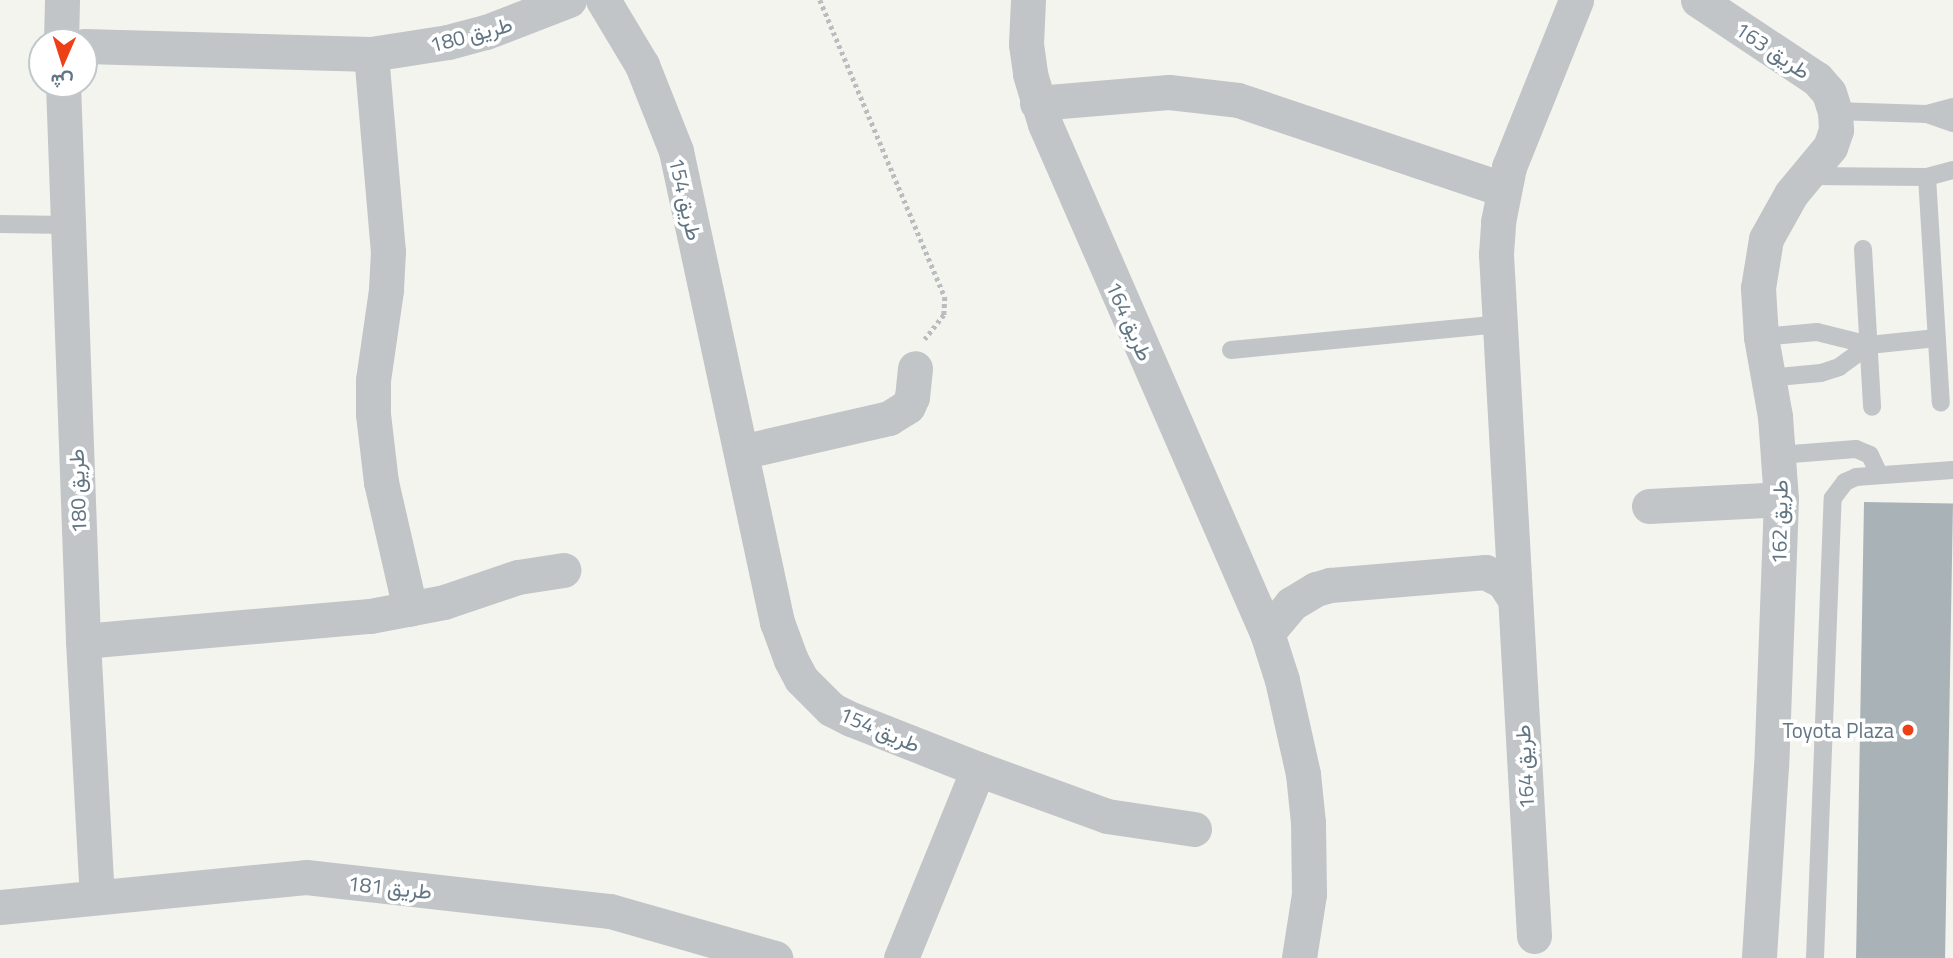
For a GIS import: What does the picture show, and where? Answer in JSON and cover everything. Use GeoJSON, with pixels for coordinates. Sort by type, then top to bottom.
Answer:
{"type":"FeatureCollection","features":[{"type":"Feature","properties":{"kind":"street"},"geometry":{"type":"LineString","coordinates":[[61,28],[62,0]]}},
{"type":"Feature","properties":{"kind":"street","name":"طريق 180"},"geometry":{"type":"LineString","coordinates":[[98,46],[370,54],[435,45],[486,32],[569,0]]}},
{"type":"Feature","properties":{"kind":"street","name":"طريق 154"},"geometry":{"type":"LineString","coordinates":[[603,0],[642,65],[676,150],[777,622],[791,660],[802,679],[815,695],[841,714],[978,769],[1107,816],[1194,829]]}},
{"type":"Feature","properties":{"kind":"street","name":"طريق 164"},"geometry":{"type":"LineString","coordinates":[[1028,0],[1026,44],[1037,103],[1267,633],[1294,726],[1307,810],[1309,894],[1299,958]]}},
{"type":"Feature","properties":{"kind":"street","name":"طريق 164"},"geometry":{"type":"LineString","coordinates":[[1534,936],[1496,254],[1503,189],[1517,145],[1576,0]]}},
{"type":"Feature","properties":{"kind":"street","name":"طريق 163"},"geometry":{"type":"LineString","coordinates":[[1714,5],[1816,79],[1829,93],[1835,111]]}},
{"type":"Feature","properties":{"kind":"street"},"geometry":{"type":"LineString","coordinates":[[370,54],[388,251],[386,290],[373,380],[373,414],[381,482],[410,609]]}},
{"type":"Feature","properties":{"kind":"street"},"geometry":{"type":"LineString","coordinates":[[1037,103],[1169,93],[1238,100],[1503,189]]}},
{"type":"Feature","properties":{"kind":"street","name":"طريق 180"},"geometry":{"type":"LineString","coordinates":[[63,98],[83,641],[97,897]]}},
{"type":"Feature","properties":{"kind":"street","name":"طريق 162"},"geometry":{"type":"LineString","coordinates":[[1759,958],[1771,766],[1781,499],[1779,455],[1760,337],[1758,288],[1766,239],[1791,194],[1809,176],[1830,147],[1836,130],[1835,111]]}},
{"type":"Feature","properties":{"kind":"street"},"geometry":{"type":"LineString","coordinates":[[741,452],[889,418],[908,406],[912,397],[915,368]]}},
{"type":"Feature","properties":{"kind":"street"},"geometry":{"type":"LineString","coordinates":[[1649,506],[1781,499]]}},
{"type":"Feature","properties":{"kind":"street"},"geometry":{"type":"LineString","coordinates":[[83,641],[331,621],[410,609],[518,577],[563,570]]}},
{"type":"Feature","properties":{"kind":"street"},"geometry":{"type":"LineString","coordinates":[[1267,633],[1291,604],[1316,589],[1330,585],[1485,572],[1503,581],[1514,598]]}},
{"type":"Feature","properties":{"kind":"street"},"geometry":{"type":"LineString","coordinates":[[901,958],[978,769]]}},
{"type":"Feature","properties":{"kind":"street","name":"طريق 181"},"geometry":{"type":"LineString","coordinates":[[0,907],[306,877],[610,911],[775,958]]}},
{"type":"Feature","properties":{"kind":"lane"},"geometry":{"type":"LineString","coordinates":[[1835,111],[1927,114],[1953,107]]}},
{"type":"Feature","properties":{"kind":"lane"},"geometry":{"type":"LineString","coordinates":[[1927,114],[1953,123]]}},
{"type":"Feature","properties":{"kind":"lane"},"geometry":{"type":"LineString","coordinates":[[1809,176],[1927,177],[1953,170]]}},
{"type":"Feature","properties":{"kind":"lane"},"geometry":{"type":"LineString","coordinates":[[1927,177],[1953,186]]}},
{"type":"Feature","properties":{"kind":"lane"},"geometry":{"type":"LineString","coordinates":[[1927,177],[1941,403]]}},
{"type":"Feature","properties":{"kind":"lane"},"geometry":{"type":"LineString","coordinates":[[0,224],[68,225]]}},
{"type":"Feature","properties":{"kind":"lane"},"geometry":{"type":"LineString","coordinates":[[1863,248],[1872,407]]}},
{"type":"Feature","properties":{"kind":"lane"},"geometry":{"type":"LineString","coordinates":[[1231,350],[1500,324]]}},
{"type":"Feature","properties":{"kind":"lane"},"geometry":{"type":"LineString","coordinates":[[1760,337],[1817,332],[1869,345],[1937,338]]}},
{"type":"Feature","properties":{"kind":"lane"},"geometry":{"type":"LineString","coordinates":[[1768,378],[1821,373],[1839,367],[1869,345]]}},
{"type":"Feature","properties":{"kind":"lane"},"geometry":{"type":"LineString","coordinates":[[1779,455],[1856,449],[1870,455],[1880,474]]}},
{"type":"Feature","properties":{"kind":"lane"},"geometry":{"type":"LineString","coordinates":[[1815,958],[1833,498],[1845,482],[1856,477],[1953,470]]}},
{"type":"Feature","properties":{"kind":"path"},"geometry":{"type":"LineString","coordinates":[[820,0],[945,297],[944,315],[920,347],[915,368]]}},
{"type":"Feature","properties":{"kind":"building","name":"Toyota Plaza"},"geometry":{"type":"Polygon","coordinates":[[[1864,502],[1953,504],[1945,958],[1856,958],[1864,502]]]}},
{"type":"Feature","properties":{"kind":"place","name":"Toyota Plaza"},"geometry":{"type":"Point","coordinates":[1908,730]}}]}
